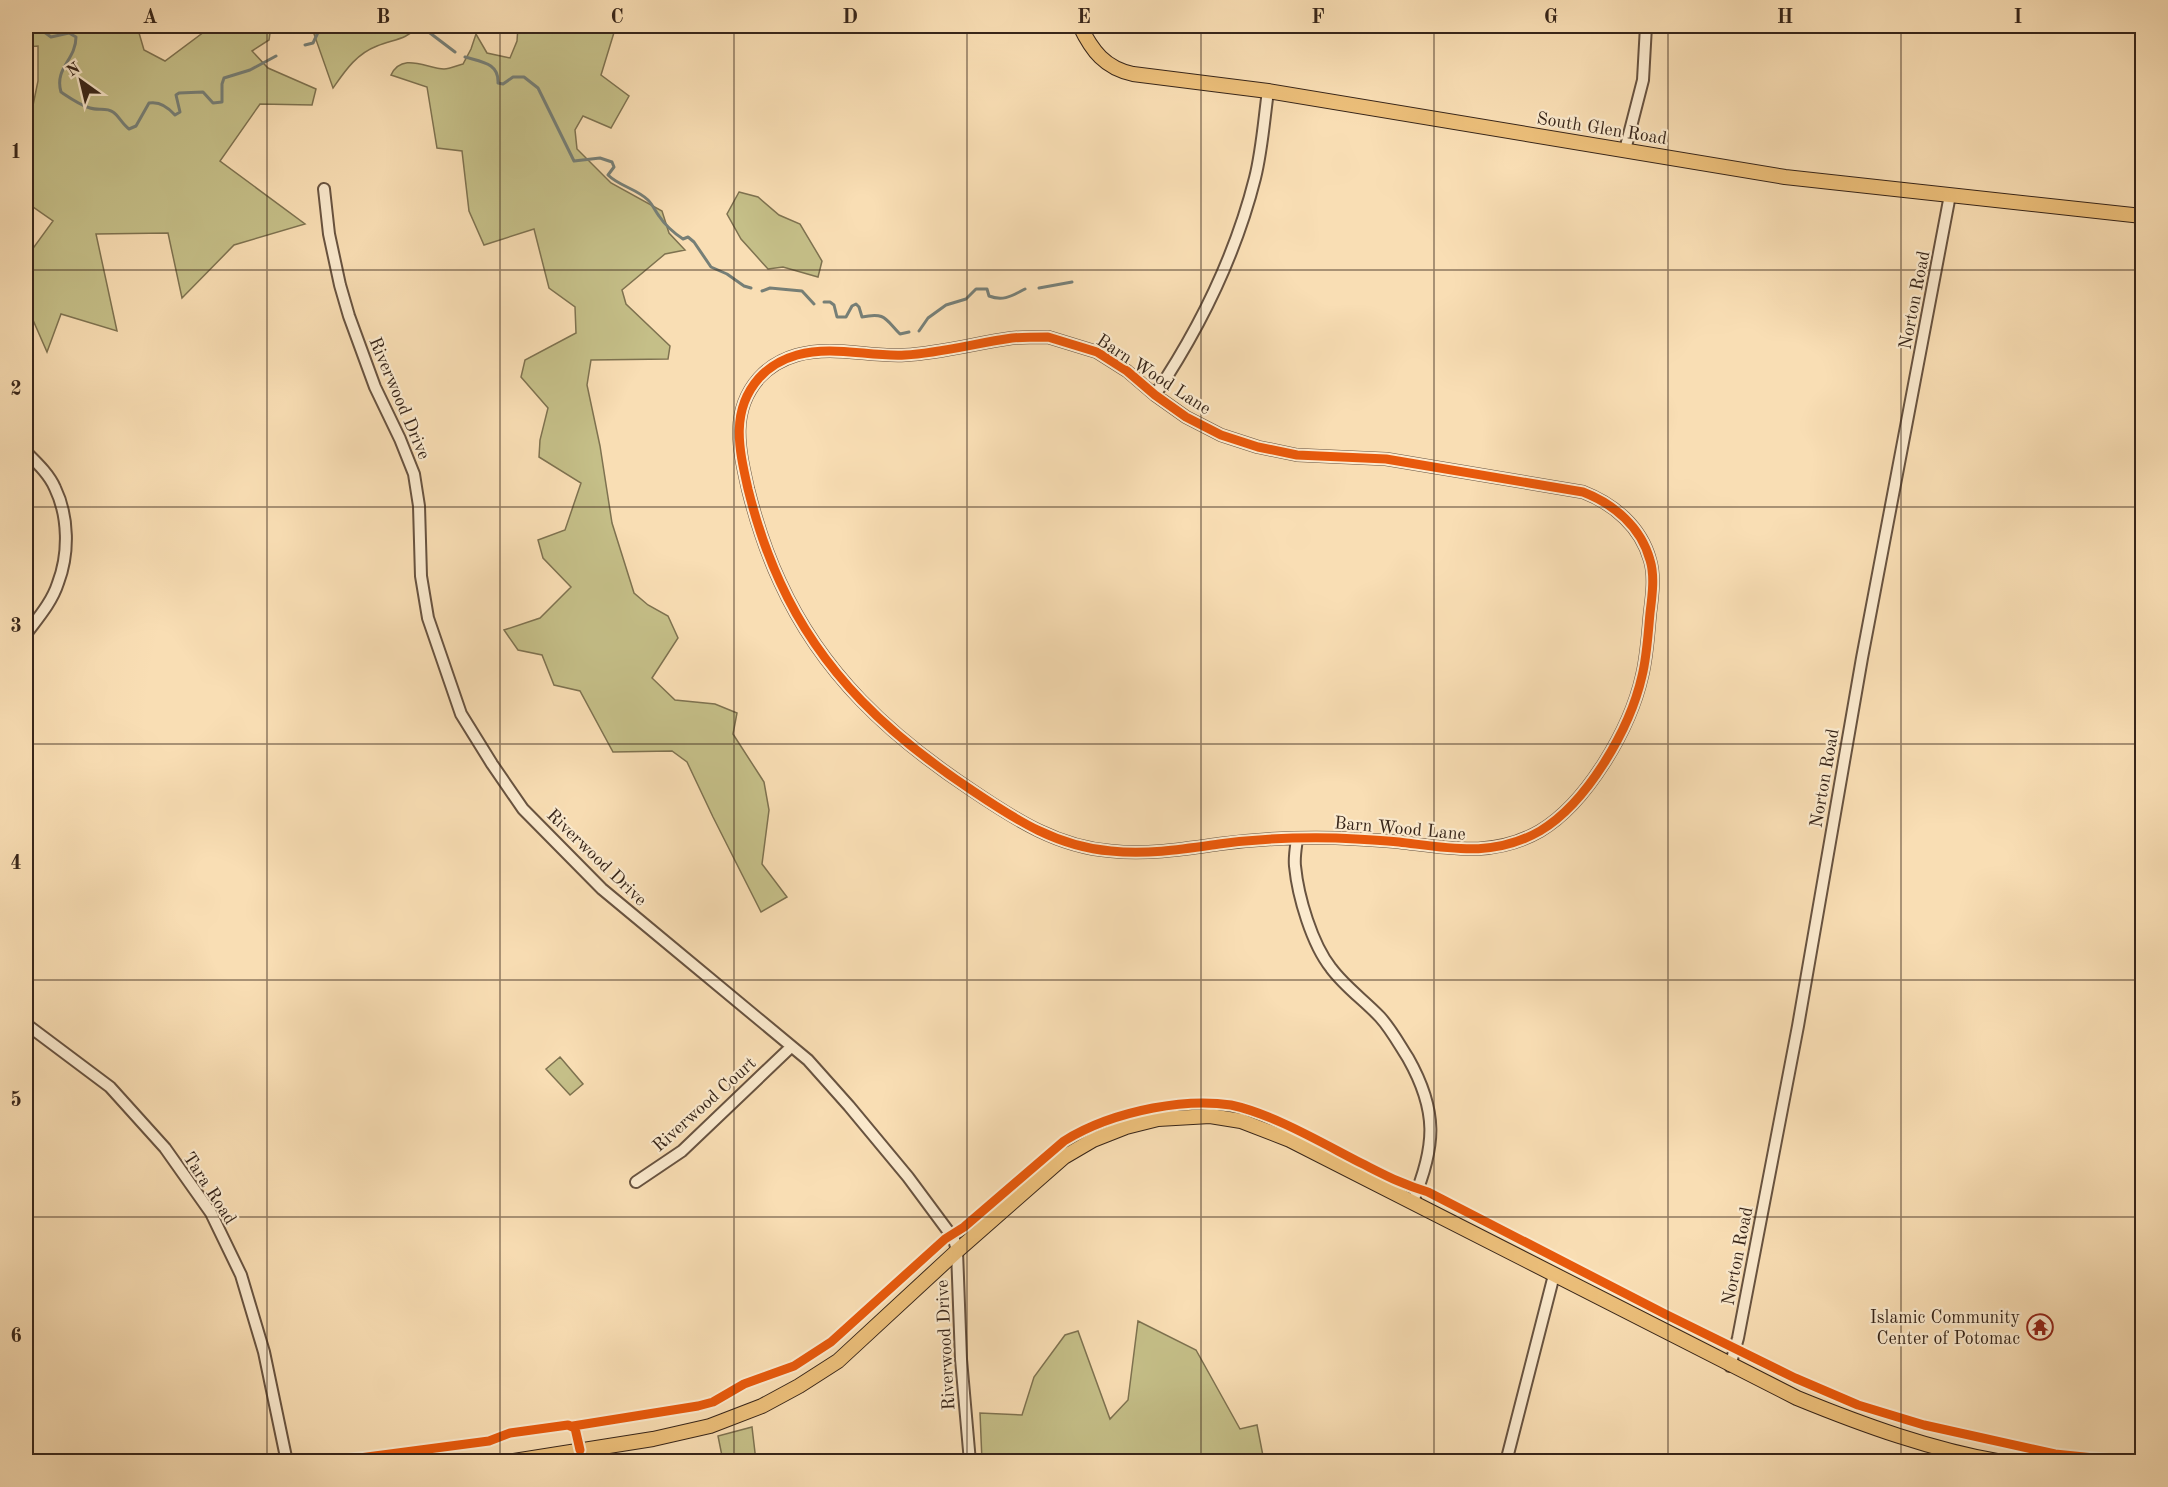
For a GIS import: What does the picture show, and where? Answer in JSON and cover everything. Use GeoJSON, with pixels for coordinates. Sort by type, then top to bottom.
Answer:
{"type":"FeatureCollection","features":[{"type":"Feature","properties":{"kind":"main road","name":"South Glen Road"},"geometry":{"type":"LineString","coordinates":[[1080,26],[1096,54],[1107,64],[1126,73],[1268,91],[1785,177],[2142,216]]}},
{"type":"Feature","properties":{"kind":"main road"},"geometry":{"type":"LineString","coordinates":[[507,1461],[653,1439],[710,1426],[762,1406],[838,1361],[957,1251],[1064,1157],[1093,1140],[1126,1127],[1158,1119],[1210,1116],[1241,1121],[1290,1140],[1730,1366],[1797,1398],[1843,1417],[1912,1440],[2002,1461]]}},
{"type":"Feature","properties":{"kind":"street"},"geometry":{"type":"LineString","coordinates":[[1626,150],[1643,80],[1646,26]]}},
{"type":"Feature","properties":{"kind":"street"},"geometry":{"type":"LineString","coordinates":[[1155,395],[1179,359],[1210,302],[1237,240],[1255,176],[1268,91]]}},
{"type":"Feature","properties":{"kind":"street","name":"Riverwood Drive"},"geometry":{"type":"LineString","coordinates":[[324,189],[329,234],[349,316],[375,387],[414,474],[419,506],[421,576],[428,618],[459,710],[519,803],[602,889],[808,1060],[908,1177],[954,1239],[957,1251],[961,1359],[970,1461]]}},
{"type":"Feature","properties":{"kind":"street","name":"Norton Road"},"geometry":{"type":"LineString","coordinates":[[1730,1366],[1738,1338],[1798,1026],[1862,658],[1950,195]]}},
{"type":"Feature","properties":{"kind":"street","name":"Barn Wood Lane"},"geometry":{"type":"LineString","coordinates":[[1048,337],[1097,352],[1127,371],[1186,417],[1221,435],[1258,447],[1297,455],[1386,459],[1583,492],[1602,499],[1629,522],[1640,536],[1651,562],[1652,593],[1642,676],[1631,708],[1596,775],[1562,814],[1539,831],[1502,845],[1470,850],[1335,838],[1297,839],[1250,841],[1184,850],[1111,851],[1057,840],[1012,817],[955,780],[896,735],[840,677],[810,639],[781,585],[758,530],[739,451],[738,422],[746,395],[757,381],[768,369],[784,360],[800,354],[819,351],[903,355],[1016,338],[1048,337]]}},
{"type":"Feature","properties":{"kind":"street"},"geometry":{"type":"LineString","coordinates":[[26,452],[38,463],[55,487],[64,517],[66,542],[58,584],[26,634]]}},
{"type":"Feature","properties":{"kind":"street"},"geometry":{"type":"LineString","coordinates":[[1297,839],[1294,864],[1313,935],[1329,967],[1380,1017],[1400,1045],[1420,1080],[1429,1107],[1430,1149],[1422,1180],[1413,1202]]}},
{"type":"Feature","properties":{"kind":"street","name":"Tara Road"},"geometry":{"type":"LineString","coordinates":[[26,1024],[110,1087],[165,1148],[211,1213],[241,1275],[264,1352],[287,1461]]}},
{"type":"Feature","properties":{"kind":"street","name":"Riverwood Court"},"geometry":{"type":"LineString","coordinates":[[636,1182],[682,1151],[791,1047]]}},
{"type":"Feature","properties":{"kind":"street"},"geometry":{"type":"LineString","coordinates":[[1506,1461],[1554,1275]]}},
{"type":"Feature","properties":{"kind":"shaded area"},"geometry":{"type":"Polygon","coordinates":[[[26,26],[137,26],[144,50],[165,61],[212,26],[271,26],[269,40],[252,51],[268,68],[316,89],[312,105],[260,104],[220,161],[305,224],[234,245],[182,298],[168,233],[96,234],[117,331],[61,314],[47,352],[26,304],[26,258],[53,221],[26,202],[26,116],[31,115],[38,81],[38,46],[26,47],[26,26]]]}},
{"type":"Feature","properties":{"kind":"shaded area"},"geometry":{"type":"Polygon","coordinates":[[[309,26],[420,26],[405,37],[370,49],[352,64],[333,88],[313,31],[309,26]]]}},
{"type":"Feature","properties":{"kind":"shaded area"},"geometry":{"type":"Polygon","coordinates":[[[518,26],[616,26],[601,75],[629,96],[611,128],[583,116],[575,130],[577,149],[611,183],[662,211],[669,233],[685,250],[665,254],[622,290],[626,304],[670,346],[668,359],[591,360],[587,385],[600,446],[612,523],[634,593],[648,605],[668,616],[678,638],[652,678],[675,700],[715,704],[737,713],[733,734],[764,782],[769,810],[762,864],[787,897],[761,912],[687,762],[672,751],[613,752],[580,691],[554,685],[542,655],[518,650],[504,630],[540,618],[571,587],[543,558],[538,540],[565,530],[581,483],[539,457],[540,440],[548,408],[521,377],[525,360],[576,333],[575,307],[549,288],[534,229],[484,245],[469,211],[462,151],[437,148],[427,87],[391,75],[401,64],[415,63],[444,69],[463,64],[476,34],[487,53],[510,58],[517,41],[518,26]]]}},
{"type":"Feature","properties":{"kind":"shaded area"},"geometry":{"type":"Polygon","coordinates":[[[739,192],[758,197],[779,215],[800,224],[822,261],[818,277],[783,267],[768,269],[741,239],[727,214],[739,192]]]}},
{"type":"Feature","properties":{"kind":"shaded area"},"geometry":{"type":"Polygon","coordinates":[[[560,1057],[583,1084],[570,1095],[546,1069],[560,1057]]]}},
{"type":"Feature","properties":{"kind":"shaded area"},"geometry":{"type":"Polygon","coordinates":[[[1138,1321],[1196,1350],[1240,1429],[1257,1425],[1264,1461],[1131,1462],[1121,1456],[1116,1462],[982,1461],[980,1413],[1022,1415],[1034,1377],[1065,1335],[1078,1331],[1110,1419],[1128,1400],[1138,1321]]]}},
{"type":"Feature","properties":{"kind":"shaded area"},"geometry":{"type":"Polygon","coordinates":[[[752,1427],[756,1461],[723,1461],[718,1436],[752,1427]]]}},
{"type":"Feature","properties":{"kind":"waterway"},"geometry":{"type":"LineString","coordinates":[[36,26],[51,37],[69,33],[76,37],[73,52],[60,77],[61,92],[86,107],[110,111],[129,129],[136,126],[149,103],[163,105],[175,115],[180,112],[176,95],[179,93],[203,92],[213,103],[222,102],[224,78],[250,70],[276,56]]}},
{"type":"Feature","properties":{"kind":"waterway"},"geometry":{"type":"LineString","coordinates":[[305,45],[313,43],[321,26]]}},
{"type":"Feature","properties":{"kind":"waterway"},"geometry":{"type":"LineString","coordinates":[[424,26],[455,52]]}},
{"type":"Feature","properties":{"kind":"waterway"},"geometry":{"type":"LineString","coordinates":[[465,57],[492,67],[498,76],[498,83],[503,84],[513,77],[524,77],[538,88],[574,161],[600,158],[612,162],[614,167],[608,175],[648,200],[670,229],[683,239],[688,237],[694,242],[711,267],[751,288]]}},
{"type":"Feature","properties":{"kind":"waterway"},"geometry":{"type":"LineString","coordinates":[[1039,288],[1072,282]]}},
{"type":"Feature","properties":{"kind":"waterway"},"geometry":{"type":"LineString","coordinates":[[762,291],[770,288],[802,291],[814,304]]}},
{"type":"Feature","properties":{"kind":"waterway"},"geometry":{"type":"LineString","coordinates":[[919,331],[928,318],[946,305],[966,299],[976,289],[987,289],[989,296],[994,298],[1008,297],[1025,289]]}},
{"type":"Feature","properties":{"kind":"waterway"},"geometry":{"type":"LineString","coordinates":[[824,302],[834,305],[837,317],[846,317],[852,306],[856,304],[862,317],[881,316],[900,334],[909,332]]}},
{"type":"Feature","properties":{"kind":"cycle path"},"geometry":{"type":"LineString","coordinates":[[1048,337],[1097,352],[1127,371],[1186,417],[1221,435],[1258,447],[1297,455],[1386,459],[1583,492],[1605,503],[1625,518],[1640,537],[1652,566],[1653,580],[1645,661],[1628,719],[1590,784],[1557,818],[1540,831],[1505,845],[1488,848],[1471,849],[1383,841],[1307,838],[1248,841],[1152,852],[1125,852],[1073,844],[1038,830],[989,802],[914,748],[861,700],[838,674],[816,646],[780,582],[766,548],[748,489],[739,431],[744,404],[750,391],[763,374],[776,364],[810,352],[838,351],[905,355],[1012,338],[1048,337]]}},
{"type":"Feature","properties":{"kind":"cycle path"},"geometry":{"type":"LineString","coordinates":[[573,1426],[713,1402],[744,1384],[794,1366],[831,1342],[945,1239],[964,1227],[1064,1141],[1107,1120],[1130,1113],[1172,1105],[1212,1103],[1247,1109],[1297,1130],[1385,1175],[1428,1192],[1795,1378],[1858,1405],[1924,1425],[2055,1454],[2133,1462]]}},
{"type":"Feature","properties":{"kind":"cycle path"},"geometry":{"type":"LineString","coordinates":[[329,1462],[489,1441],[510,1433],[568,1425],[575,1428],[580,1450]]}},
{"type":"Feature","properties":{"kind":"place","name":"Islamic Community Center of Potomac"},"geometry":{"type":"Point","coordinates":[2040,1327]}}]}
